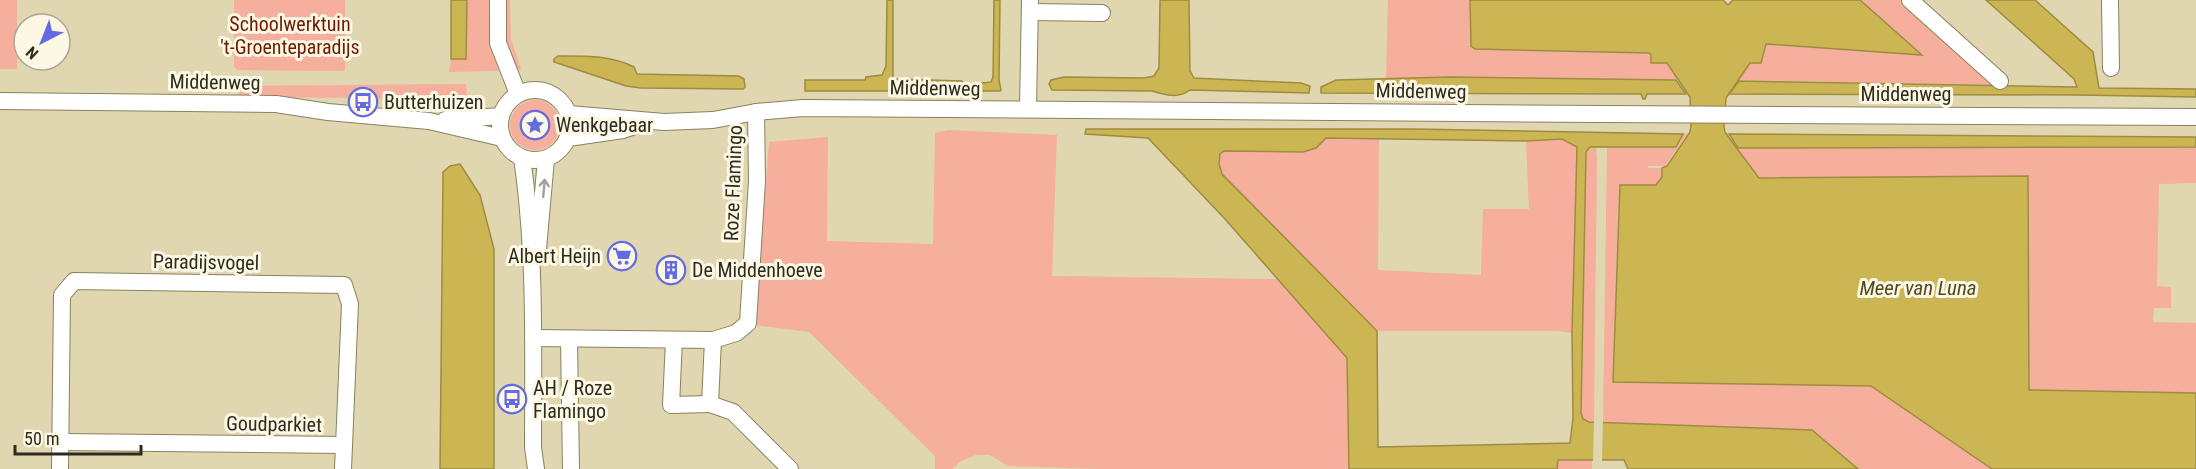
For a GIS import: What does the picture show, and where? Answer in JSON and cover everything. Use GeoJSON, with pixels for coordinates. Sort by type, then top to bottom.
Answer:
{"type":"FeatureCollection","features":[{"type":"Feature","properties":{"kind":"street"},"geometry":{"type":"LineString","coordinates":[[498,0],[498,43],[518,94]]}},
{"type":"Feature","properties":{"kind":"street"},"geometry":{"type":"LineString","coordinates":[[1910,0],[2000,81]]}},
{"type":"Feature","properties":{"kind":"street"},"geometry":{"type":"LineString","coordinates":[[2110,0],[2111,68]]}},
{"type":"Feature","properties":{"kind":"street"},"geometry":{"type":"LineString","coordinates":[[1028,109],[1030,6],[1102,13]]}},
{"type":"Feature","properties":{"kind":"street"},"geometry":{"type":"LineString","coordinates":[[530,90],[542,90],[554,95],[563,103],[569,114],[571,126],[564,146],[556,154],[546,159],[536,161],[522,158],[510,150],[502,138],[501,116],[510,100],[518,94],[530,90]]}},
{"type":"Feature","properties":{"kind":"street","name":"Middenweg"},"geometry":{"type":"LineString","coordinates":[[0,102],[276,104],[328,112],[429,121],[502,138]]}},
{"type":"Feature","properties":{"kind":"street","name":"Middenweg"},"geometry":{"type":"LineString","coordinates":[[569,114],[618,117],[646,122],[713,120],[756,112],[803,108],[2196,117]]}},
{"type":"Feature","properties":{"kind":"street","name":"Roze Flamingo"},"geometry":{"type":"LineString","coordinates":[[533,338],[712,340],[736,333],[748,323],[757,181],[756,112]]}},
{"type":"Feature","properties":{"kind":"street","name":"Middenweg"},"geometry":{"type":"LineString","coordinates":[[429,121],[501,116]]}},
{"type":"Feature","properties":{"kind":"street","name":"Middenweg"},"geometry":{"type":"LineString","coordinates":[[568,138],[623,130],[646,122]]}},
{"type":"Feature","properties":{"kind":"street"},"geometry":{"type":"LineString","coordinates":[[522,158],[526,186],[533,309],[533,447],[536,469]]}},
{"type":"Feature","properties":{"kind":"street"},"geometry":{"type":"LineString","coordinates":[[533,309],[546,159]]}},
{"type":"Feature","properties":{"kind":"street","name":"Paradijsvogel"},"geometry":{"type":"LineString","coordinates":[[60,469],[62,295],[74,281],[344,285],[350,304],[343,469]]}},
{"type":"Feature","properties":{"kind":"street"},"geometry":{"type":"LineString","coordinates":[[570,339],[571,469]]}},
{"type":"Feature","properties":{"kind":"street"},"geometry":{"type":"LineString","coordinates":[[674,340],[671,405],[710,404],[734,412],[790,469]]}},
{"type":"Feature","properties":{"kind":"street"},"geometry":{"type":"LineString","coordinates":[[710,404],[712,340]]}},
{"type":"Feature","properties":{"kind":"street","name":"Goudparkiet"},"geometry":{"type":"LineString","coordinates":[[61,442],[344,445]]}},
{"type":"Feature","properties":{"kind":"green space"},"geometry":{"type":"Polygon","coordinates":[[[0,0],[17,0],[17,12],[12,12],[12,69],[0,69],[0,0]]]}},
{"type":"Feature","properties":{"kind":"green space","name":"Schoolwerktuin 't-Groenteparadijs"},"geometry":{"type":"Polygon","coordinates":[[[234,0],[345,0],[345,71],[237,70],[234,67],[234,0]]]}},
{"type":"Feature","properties":{"kind":"green space"},"geometry":{"type":"Polygon","coordinates":[[[467,0],[489,0],[491,46],[499,71],[449,72],[451,59],[466,59],[467,0]]]}},
{"type":"Feature","properties":{"kind":"green space"},"geometry":{"type":"Polygon","coordinates":[[[504,0],[510,0],[511,39],[521,69],[516,70],[506,43],[504,0]]]}},
{"type":"Feature","properties":{"kind":"green space"},"geometry":{"type":"Polygon","coordinates":[[[1388,0],[1470,0],[1470,44],[1475,49],[1649,53],[1651,62],[1666,63],[1678,79],[1386,79],[1388,0]]]}},
{"type":"Feature","properties":{"kind":"green space"},"geometry":{"type":"Polygon","coordinates":[[[1860,0],[1901,0],[1997,85],[1737,80],[1766,44],[1921,55],[1860,0]]]}},
{"type":"Feature","properties":{"kind":"green space"},"geometry":{"type":"Polygon","coordinates":[[[466,84],[468,103],[356,98],[239,97],[235,86],[466,84]]]}},
{"type":"Feature","properties":{"kind":"green space"},"geometry":{"type":"Polygon","coordinates":[[[530,100],[540,100],[553,107],[560,120],[560,130],[553,143],[540,150],[530,150],[521,146],[514,139],[510,130],[510,120],[514,111],[521,104],[530,100]]]}},
{"type":"Feature","properties":{"kind":"green space"},"geometry":{"type":"Polygon","coordinates":[[[948,130],[1057,135],[1052,276],[1277,279],[1347,358],[1349,469],[1098,469],[1008,466],[990,455],[976,455],[961,461],[952,469],[935,469],[935,456],[809,332],[755,325],[769,142],[828,137],[827,241],[933,244],[935,133],[948,130]]]}},
{"type":"Feature","properties":{"kind":"green space"},"geometry":{"type":"Polygon","coordinates":[[[1683,134],[1687,134],[1665,166],[1648,166],[1648,168],[1662,168],[1662,177],[1656,185],[1620,185],[1613,382],[1871,386],[1992,469],[1858,469],[1812,430],[1603,422],[1607,147],[1675,147],[1683,134]]]}},
{"type":"Feature","properties":{"kind":"green space"},"geometry":{"type":"Polygon","coordinates":[[[1325,138],[1379,138],[1378,270],[1481,275],[1483,209],[1529,209],[1526,141],[1562,139],[1578,147],[1572,333],[1557,331],[1377,331],[1222,174],[1219,164],[1220,154],[1224,151],[1303,152],[1325,138]]]}},
{"type":"Feature","properties":{"kind":"green space"},"geometry":{"type":"Polygon","coordinates":[[[1735,146],[2196,147],[2196,183],[2159,184],[2157,286],[2171,287],[2171,308],[2154,308],[2153,322],[2196,323],[2196,393],[2029,390],[2028,176],[1759,178],[1735,146]]]}},
{"type":"Feature","properties":{"kind":"green space"},"geometry":{"type":"Polygon","coordinates":[[[1590,147],[1596,147],[1597,159],[1594,422],[1583,419],[1581,413],[1586,152],[1590,147]]]}},
{"type":"Feature","properties":{"kind":"green space"},"geometry":{"type":"Polygon","coordinates":[[[1592,460],[1592,469],[1557,469],[1558,461],[1592,460]]]}},
{"type":"Feature","properties":{"kind":"water"},"geometry":{"type":"Polygon","coordinates":[[[451,0],[467,0],[466,59],[451,59],[451,0]]]}},
{"type":"Feature","properties":{"kind":"water"},"geometry":{"type":"Polygon","coordinates":[[[887,0],[893,0],[893,79],[962,81],[965,91],[805,91],[805,80],[865,80],[866,77],[882,75],[886,66],[887,0]]]}},
{"type":"Feature","properties":{"kind":"water"},"geometry":{"type":"Polygon","coordinates":[[[994,0],[1000,0],[999,80],[1001,90],[974,91],[974,84],[991,82],[993,77],[994,0]]]}},
{"type":"Feature","properties":{"kind":"water"},"geometry":{"type":"Polygon","coordinates":[[[1160,0],[1189,0],[1190,71],[1194,78],[1301,83],[1310,86],[1309,93],[1190,90],[1181,95],[1171,95],[1152,91],[1052,90],[1049,84],[1051,80],[1064,77],[1144,78],[1154,76],[1159,68],[1160,0]]]}},
{"type":"Feature","properties":{"kind":"water","name":"Meer van Luna"},"geometry":{"type":"Polygon","coordinates":[[[1470,0],[1723,0],[1728,5],[1733,0],[1860,0],[1922,55],[1766,44],[1761,63],[1750,63],[1726,98],[1725,132],[1735,146],[1759,178],[2028,176],[2029,390],[2196,393],[2196,469],[1992,469],[1871,386],[1613,382],[1620,185],[1656,185],[1662,177],[1662,168],[1667,166],[1690,132],[1690,97],[1667,63],[1651,63],[1649,53],[1475,49],[1471,46],[1470,0]]]}},
{"type":"Feature","properties":{"kind":"water"},"geometry":{"type":"Polygon","coordinates":[[[1986,0],[2035,0],[2093,52],[2099,88],[2196,89],[2196,97],[1729,94],[1739,81],[2077,87],[2074,79],[1986,0]]]}},
{"type":"Feature","properties":{"kind":"water"},"geometry":{"type":"Polygon","coordinates":[[[558,56],[616,60],[634,67],[637,74],[739,76],[744,79],[745,87],[743,89],[626,86],[554,62],[558,56]]]}},
{"type":"Feature","properties":{"kind":"water"},"geometry":{"type":"Polygon","coordinates":[[[1450,77],[1676,80],[1686,94],[1647,94],[1643,99],[1641,94],[1321,93],[1321,87],[1336,80],[1450,77]]]}},
{"type":"Feature","properties":{"kind":"water"},"geometry":{"type":"Polygon","coordinates":[[[1086,129],[1413,129],[1683,134],[1676,147],[1590,147],[1586,152],[1581,413],[1583,419],[1589,422],[1812,430],[1858,469],[1628,469],[1624,460],[1558,460],[1557,469],[1349,469],[1347,358],[1225,219],[1148,138],[1085,134],[1086,129]],[[1326,138],[1316,148],[1303,152],[1224,151],[1220,154],[1219,164],[1222,174],[1377,331],[1378,447],[1570,443],[1573,418],[1572,333],[1577,147],[1562,139],[1526,141],[1326,138]]]}},
{"type":"Feature","properties":{"kind":"water"},"geometry":{"type":"Polygon","coordinates":[[[1729,134],[2196,137],[2196,147],[1738,148],[1729,134]]]}},
{"type":"Feature","properties":{"kind":"water"},"geometry":{"type":"Polygon","coordinates":[[[460,164],[480,195],[494,249],[494,469],[440,469],[443,172],[450,166],[460,164]]]}},
{"type":"Feature","properties":{"kind":"pier"},"geometry":{"type":"Polygon","coordinates":[[[1594,419],[1603,419],[1602,463],[1593,463],[1594,419]]]}},
{"type":"Feature","properties":{"kind":"place","name":"Butterhuizen"},"geometry":{"type":"Point","coordinates":[363,102]}},
{"type":"Feature","properties":{"kind":"place","name":"Wenkgebaar"},"geometry":{"type":"Point","coordinates":[535,125]}},
{"type":"Feature","properties":{"kind":"place","name":"Albert Heijn"},"geometry":{"type":"Point","coordinates":[622,256]}},
{"type":"Feature","properties":{"kind":"place","name":"De Middenhoeve"},"geometry":{"type":"Point","coordinates":[671,270]}},
{"type":"Feature","properties":{"kind":"place","name":"AH / Roze Flamingo"},"geometry":{"type":"Point","coordinates":[512,399]}}]}
